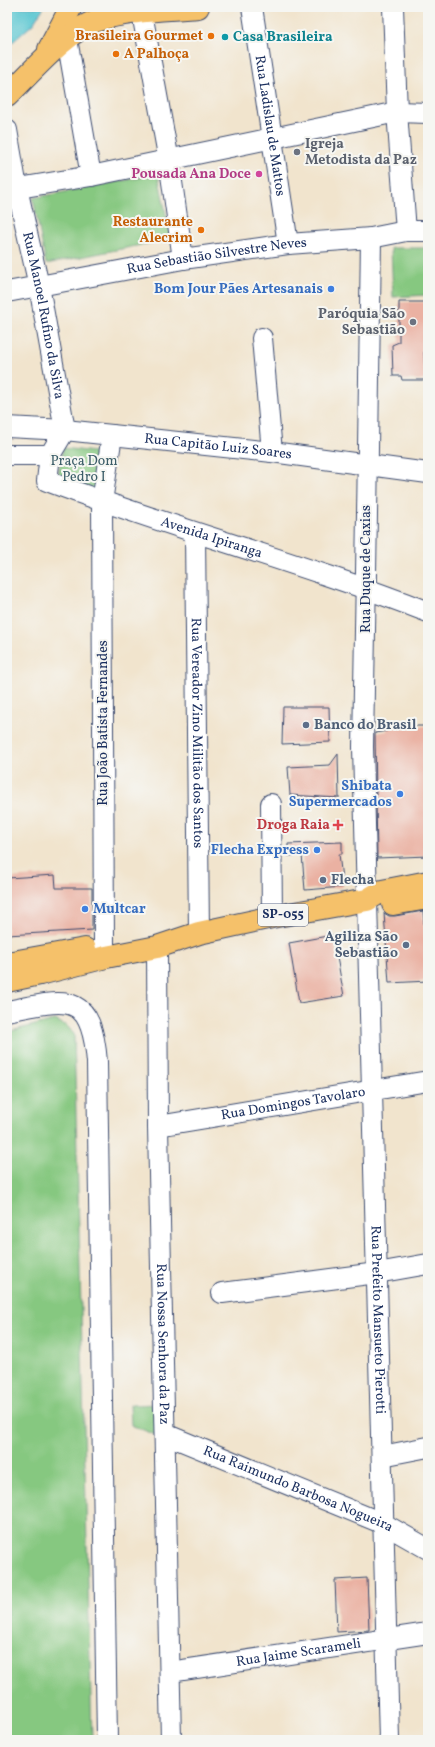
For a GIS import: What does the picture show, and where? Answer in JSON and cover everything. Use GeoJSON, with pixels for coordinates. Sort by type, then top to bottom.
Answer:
{"type":"FeatureCollection","features":[{"type":"Feature","properties":{"kind":"main road"},"geometry":{"type":"LineString","coordinates":[[7,96],[43,60],[67,23],[103,13],[142,12],[198,7]]}},
{"type":"Feature","properties":{"kind":"main road","name":"SP-055"},"geometry":{"type":"LineString","coordinates":[[7,981],[106,957],[157,947],[199,932],[367,900],[382,891],[428,882]]}},
{"type":"Feature","properties":{"kind":"main road"},"geometry":{"type":"LineString","coordinates":[[367,900],[384,905],[428,898]]}},
{"type":"Feature","properties":{"kind":"main road","name":"SP-055"},"geometry":{"type":"LineString","coordinates":[[7,963],[157,934],[199,932]]}},
{"type":"Feature","properties":{"kind":"street","name":"Rua Ladislau de Mattos"},"geometry":{"type":"LineString","coordinates":[[252,7],[288,244]]}},
{"type":"Feature","properties":{"kind":"street"},"geometry":{"type":"LineString","coordinates":[[393,7],[406,231]]}},
{"type":"Feature","properties":{"kind":"street"},"geometry":{"type":"LineString","coordinates":[[142,12],[169,161],[183,260]]}},
{"type":"Feature","properties":{"kind":"street"},"geometry":{"type":"LineString","coordinates":[[67,23],[91,176]]}},
{"type":"Feature","properties":{"kind":"street"},"geometry":{"type":"LineString","coordinates":[[12,189],[169,161],[398,112],[428,113]]}},
{"type":"Feature","properties":{"kind":"street","name":"Rua Manoel Rufino da Silva"},"geometry":{"type":"LineString","coordinates":[[7,130],[12,189],[39,286],[65,430]]}},
{"type":"Feature","properties":{"kind":"street","name":"Rua Sebastião Silvestre Neves"},"geometry":{"type":"LineString","coordinates":[[7,292],[183,260],[288,244],[371,238],[406,231],[428,231]]}},
{"type":"Feature","properties":{"kind":"street","name":"Rua Duque de Caxias"},"geometry":{"type":"LineString","coordinates":[[367,900],[363,747],[367,588],[367,464],[371,238]]}},
{"type":"Feature","properties":{"kind":"street"},"geometry":{"type":"LineString","coordinates":[[262,338],[272,452]]}},
{"type":"Feature","properties":{"kind":"street","name":"Rua Capitão Luiz Soares"},"geometry":{"type":"LineString","coordinates":[[7,427],[65,430],[272,452],[428,473]]}},
{"type":"Feature","properties":{"kind":"street","name":"Avenida Ipiranga"},"geometry":{"type":"LineString","coordinates":[[65,430],[50,455],[47,481],[102,502],[367,588],[428,612]]}},
{"type":"Feature","properties":{"kind":"street","name":"Rua João Batista Fernandes"},"geometry":{"type":"LineString","coordinates":[[104,945],[102,502],[112,435]]}},
{"type":"Feature","properties":{"kind":"street"},"geometry":{"type":"LineString","coordinates":[[7,455],[50,455]]}},
{"type":"Feature","properties":{"kind":"street","name":"Rua Vereador Zino Militão dos Santos"},"geometry":{"type":"LineString","coordinates":[[195,533],[199,932]]}},
{"type":"Feature","properties":{"kind":"street"},"geometry":{"type":"LineString","coordinates":[[271,804],[272,917]]}},
{"type":"Feature","properties":{"kind":"street","name":"Rua Prefeito Mansueto Pierotti"},"geometry":{"type":"LineString","coordinates":[[367,900],[389,1740]]}},
{"type":"Feature","properties":{"kind":"street","name":"Rua Nossa Senhora da Paz"},"geometry":{"type":"LineString","coordinates":[[157,947],[158,1126],[171,1740]]}},
{"type":"Feature","properties":{"kind":"street"},"geometry":{"type":"LineString","coordinates":[[7,1011],[55,1002],[69,1003],[82,1012],[91,1025],[95,1039],[97,1062],[107,1740]]}},
{"type":"Feature","properties":{"kind":"street","name":"Rua Domingos Tavolaro"},"geometry":{"type":"LineString","coordinates":[[158,1126],[428,1081]]}},
{"type":"Feature","properties":{"kind":"street"},"geometry":{"type":"LineString","coordinates":[[222,1293],[376,1274],[428,1264]]}},
{"type":"Feature","properties":{"kind":"street","name":"Rua Raimundo Barbosa Nogueira"},"geometry":{"type":"LineString","coordinates":[[165,1434],[384,1524],[428,1549]]}},
{"type":"Feature","properties":{"kind":"street"},"geometry":{"type":"LineString","coordinates":[[382,1456],[428,1447]]}},
{"type":"Feature","properties":{"kind":"street","name":"Rua Jaime Scarameli"},"geometry":{"type":"LineString","coordinates":[[170,1672],[428,1633]]}},
{"type":"Feature","properties":{"kind":"green space"},"geometry":{"type":"Polygon","coordinates":[[[158,174],[171,239],[46,264],[33,198],[158,174]]]}},
{"type":"Feature","properties":{"kind":"green space"},"geometry":{"type":"Polygon","coordinates":[[[391,248],[428,248],[428,295],[393,297],[391,248]]]}},
{"type":"Feature","properties":{"kind":"green space","name":"Praça Dom Pedro I"},"geometry":{"type":"Polygon","coordinates":[[[63,448],[102,453],[107,495],[57,481],[63,448]]]}},
{"type":"Feature","properties":{"kind":"green space"},"geometry":{"type":"Polygon","coordinates":[[[55,1020],[67,1026],[74,1034],[92,1740],[7,1740],[7,1036],[11,1031],[55,1020]]]}},
{"type":"Feature","properties":{"kind":"green space"},"geometry":{"type":"Polygon","coordinates":[[[158,1404],[158,1436],[131,1425],[130,1405],[158,1404]]]}},
{"type":"Feature","properties":{"kind":"water"},"geometry":{"type":"Polygon","coordinates":[[[7,7],[44,7],[33,24],[7,47],[7,7]]]}},
{"type":"Feature","properties":{"kind":"building","name":"Paróquia São Sebastião"},"geometry":{"type":"Polygon","coordinates":[[[399,302],[427,302],[428,349],[424,352],[425,380],[402,380],[401,376],[393,376],[392,345],[399,342],[399,302]]]}},
{"type":"Feature","properties":{"kind":"building","name":"Banco do Brasil"},"geometry":{"type":"Polygon","coordinates":[[[283,707],[329,707],[330,742],[282,744],[283,707]]]}},
{"type":"Feature","properties":{"kind":"building","name":"Shibata Supermercados"},"geometry":{"type":"Polygon","coordinates":[[[387,726],[428,726],[428,856],[377,858],[375,733],[387,731],[387,726]]]}},
{"type":"Feature","properties":{"kind":"building"},"geometry":{"type":"Polygon","coordinates":[[[338,754],[339,798],[290,795],[288,767],[330,765],[338,754]]]}},
{"type":"Feature","properties":{"kind":"building"},"geometry":{"type":"Polygon","coordinates":[[[342,842],[342,854],[339,854],[343,887],[305,890],[302,855],[288,856],[288,844],[342,842]]]}},
{"type":"Feature","properties":{"kind":"building"},"geometry":{"type":"Polygon","coordinates":[[[55,875],[56,888],[92,888],[92,930],[7,935],[7,878],[55,875]]]}},
{"type":"Feature","properties":{"kind":"building","name":"Agiliza São Sebastião"},"geometry":{"type":"Polygon","coordinates":[[[423,911],[428,981],[389,983],[384,913],[389,916],[395,916],[423,911]]]}},
{"type":"Feature","properties":{"kind":"building"},"geometry":{"type":"Polygon","coordinates":[[[333,935],[344,996],[299,1003],[289,943],[333,935]]]}},
{"type":"Feature","properties":{"kind":"building"},"geometry":{"type":"Polygon","coordinates":[[[367,1578],[369,1630],[337,1632],[335,1580],[367,1578]]]}},
{"type":"Feature","properties":{"kind":"place","name":"Brasileira Gourmet"},"geometry":{"type":"Point","coordinates":[211,36]}},
{"type":"Feature","properties":{"kind":"place","name":"Casa Brasileira"},"geometry":{"type":"Point","coordinates":[225,37]}},
{"type":"Feature","properties":{"kind":"place","name":"A Palhoça"},"geometry":{"type":"Point","coordinates":[116,54]}},
{"type":"Feature","properties":{"kind":"place","name":"Igreja Metodista da Paz"},"geometry":{"type":"Point","coordinates":[297,152]}},
{"type":"Feature","properties":{"kind":"place","name":"Pousada Ana Doce"},"geometry":{"type":"Point","coordinates":[259,174]}},
{"type":"Feature","properties":{"kind":"place","name":"Restaurante Alecrim"},"geometry":{"type":"Point","coordinates":[201,230]}},
{"type":"Feature","properties":{"kind":"place","name":"Bom Jour Pães Artesanais"},"geometry":{"type":"Point","coordinates":[331,289]}},
{"type":"Feature","properties":{"kind":"place","name":"Paróquia São Sebastião"},"geometry":{"type":"Point","coordinates":[413,322]}},
{"type":"Feature","properties":{"kind":"place","name":"Banco do Brasil"},"geometry":{"type":"Point","coordinates":[306,725]}},
{"type":"Feature","properties":{"kind":"place","name":"Shibata Supermercados"},"geometry":{"type":"Point","coordinates":[400,794]}},
{"type":"Feature","properties":{"kind":"place","name":"Droga Raia"},"geometry":{"type":"Point","coordinates":[338,825]}},
{"type":"Feature","properties":{"kind":"place","name":"Flecha Express"},"geometry":{"type":"Point","coordinates":[317,850]}},
{"type":"Feature","properties":{"kind":"place","name":"Flecha"},"geometry":{"type":"Point","coordinates":[323,880]}},
{"type":"Feature","properties":{"kind":"place","name":"Multcar"},"geometry":{"type":"Point","coordinates":[85,909]}},
{"type":"Feature","properties":{"kind":"place","name":"Agiliza São Sebastião"},"geometry":{"type":"Point","coordinates":[406,945]}}]}
